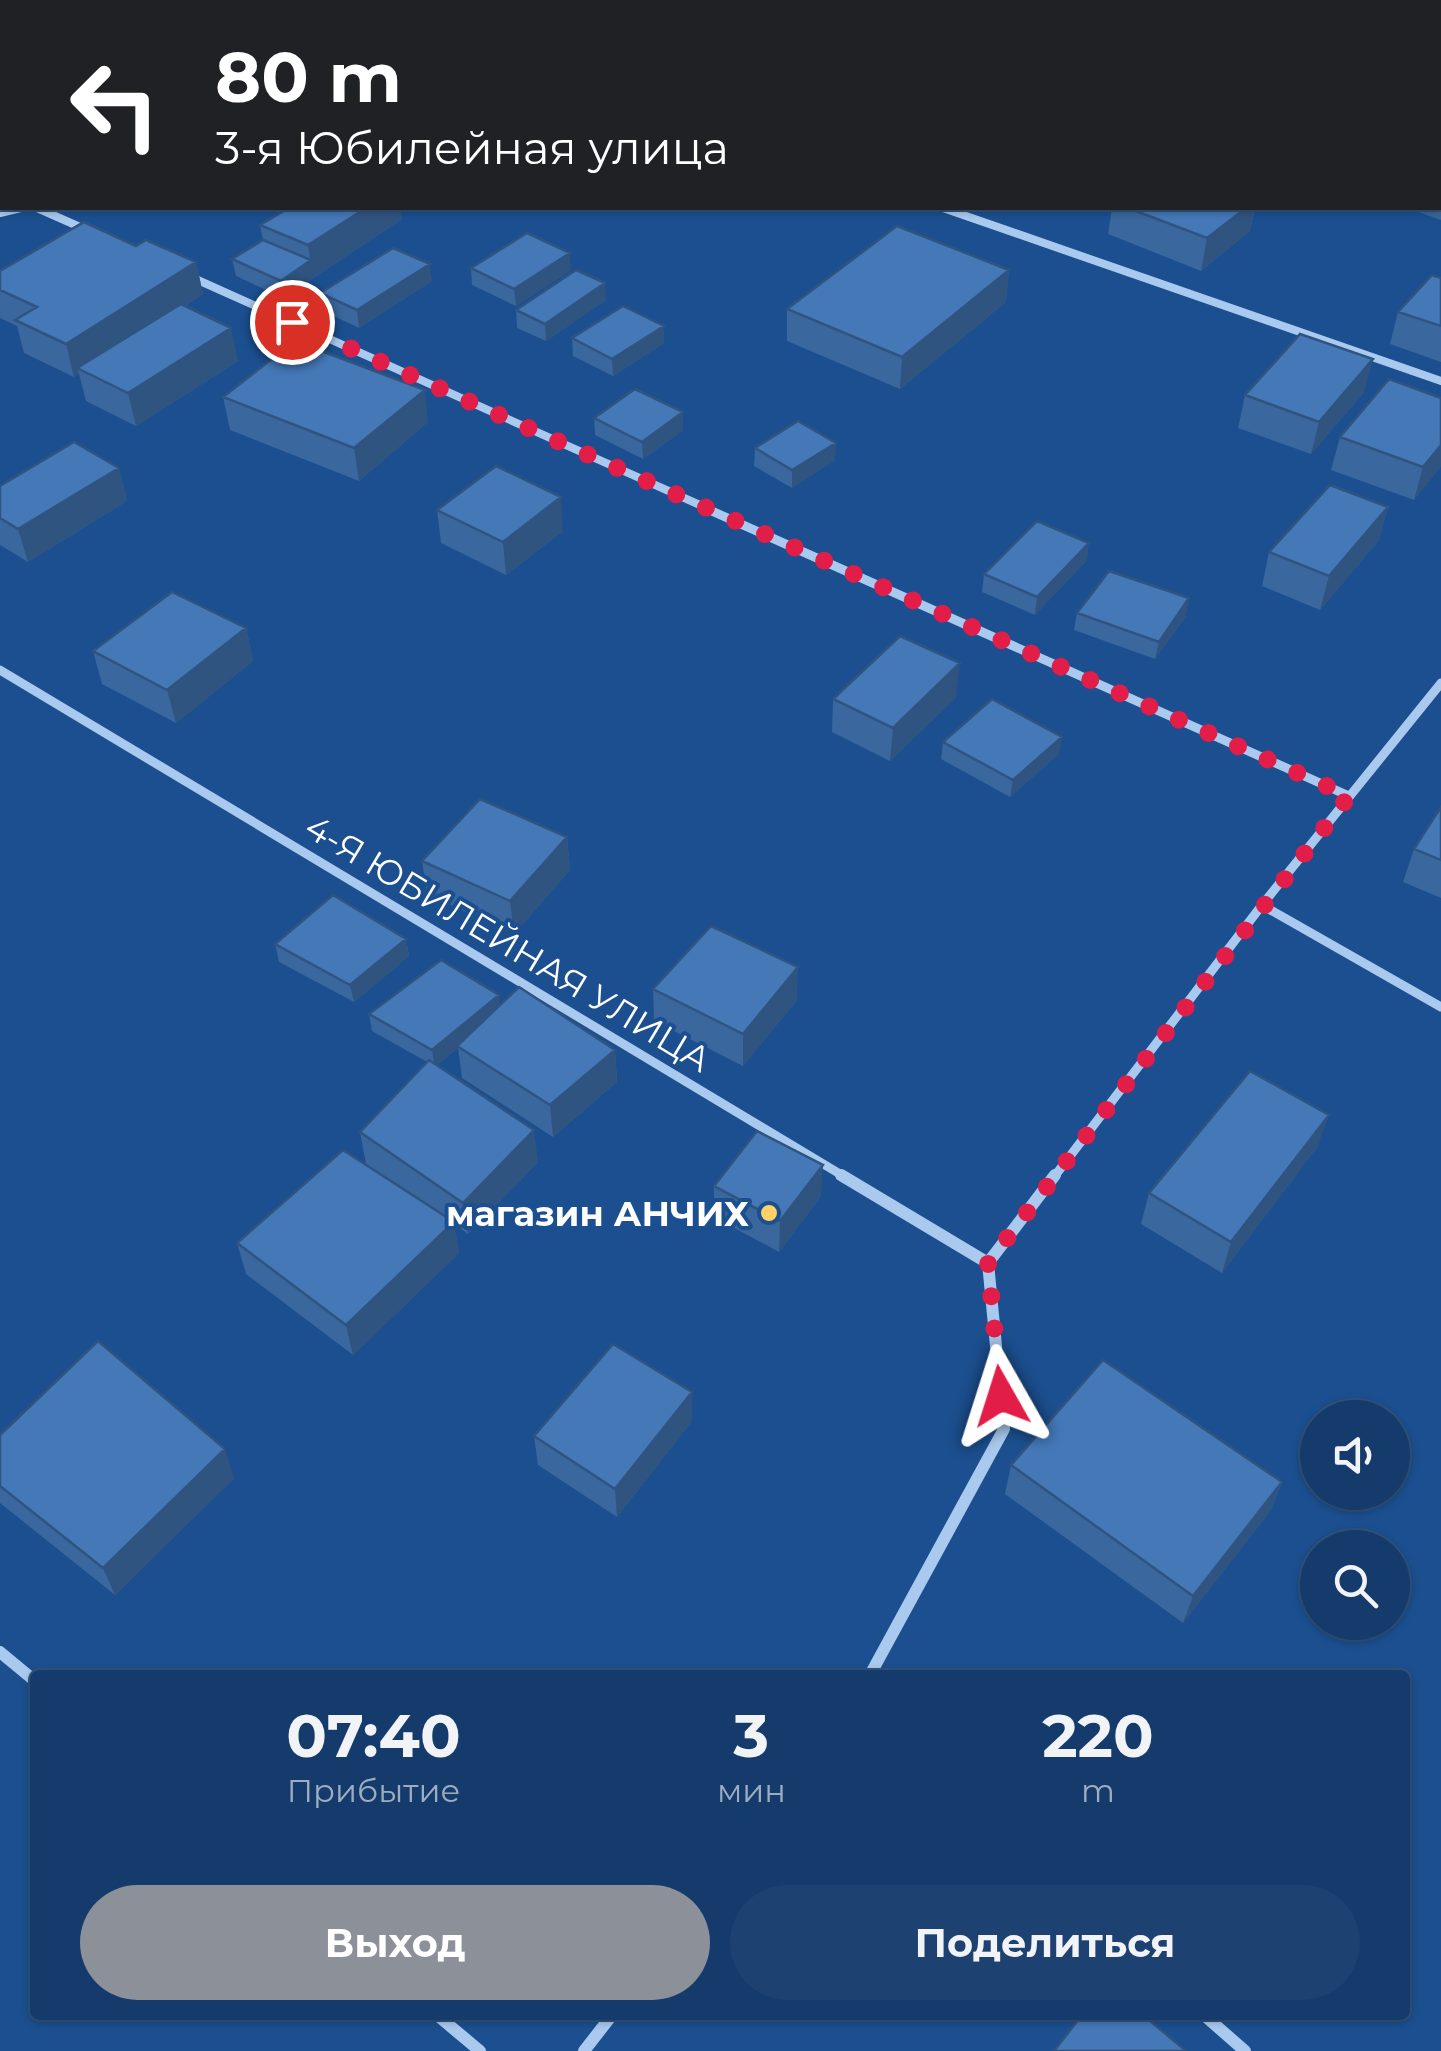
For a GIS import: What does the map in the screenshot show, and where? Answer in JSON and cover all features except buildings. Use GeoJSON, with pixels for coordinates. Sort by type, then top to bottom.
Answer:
{"type":"FeatureCollection","features":[{"type":"Feature","properties":{"kind":"street"},"geometry":{"type":"LineString","coordinates":[[42,210],[92,232]]}},
{"type":"Feature","properties":{"kind":"street"},"geometry":{"type":"LineString","coordinates":[[949,210],[1441,381]]}},
{"type":"Feature","properties":{"kind":"street"},"geometry":{"type":"LineString","coordinates":[[182,273],[1349,796]]}},
{"type":"Feature","properties":{"kind":"street","name":"4-Я ЮБИЛЕЙНАЯ УЛИЦА"},"geometry":{"type":"LineString","coordinates":[[0,670],[988,1263]]}},
{"type":"Feature","properties":{"kind":"street"},"geometry":{"type":"LineString","coordinates":[[873,1670],[1004,1430],[988,1263],[1262,905],[1441,683]]}},
{"type":"Feature","properties":{"kind":"street"},"geometry":{"type":"LineString","coordinates":[[1262,905],[1441,1007]]}},
{"type":"Feature","properties":{"kind":"street"},"geometry":{"type":"LineString","coordinates":[[0,1652],[30,1677]]}},
{"type":"Feature","properties":{"kind":"street"},"geometry":{"type":"LineString","coordinates":[[443,2020],[480,2051]]}},
{"type":"Feature","properties":{"kind":"street"},"geometry":{"type":"LineString","coordinates":[[584,2051],[608,2020]]}},
{"type":"Feature","properties":{"kind":"street"},"geometry":{"type":"LineString","coordinates":[[1210,2020],[1245,2051]]}},
{"type":"Feature","properties":{"kind":"place","name":"магазин АНЧИХ"},"geometry":{"type":"Point","coordinates":[769,1213]}},
{"type":"Feature","properties":{"kind":"route"},"geometry":{"type":"LineString","coordinates":[[292,322],[1349,796],[988,1263],[1001,1396]]}}]}
